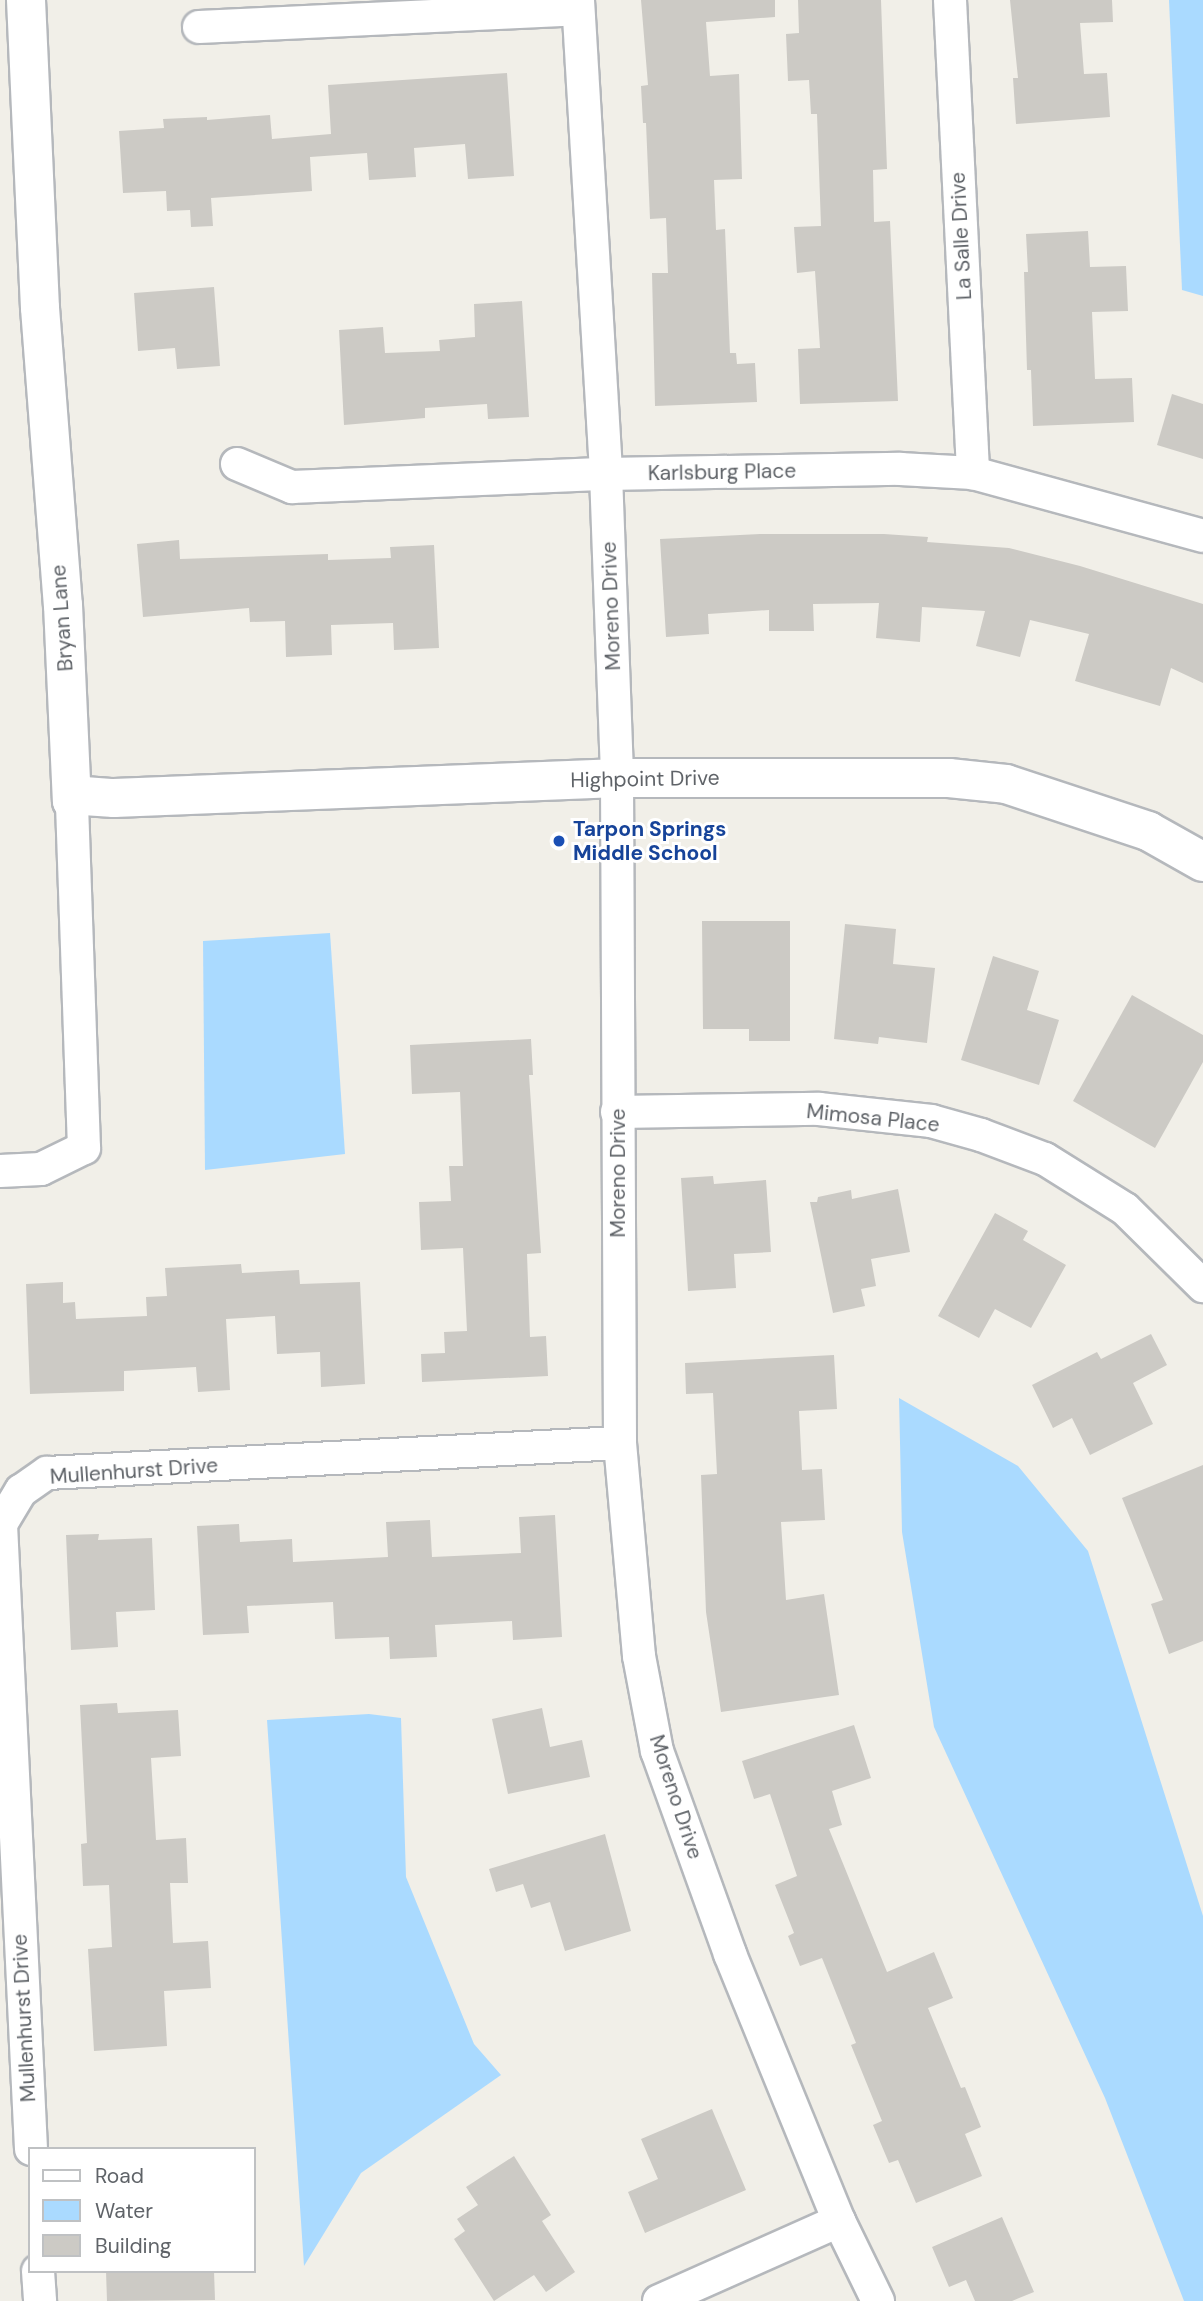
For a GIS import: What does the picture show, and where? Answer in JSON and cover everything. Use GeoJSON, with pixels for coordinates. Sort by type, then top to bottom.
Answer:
{"type":"FeatureCollection","features":[{"type":"Feature","properties":{"kind":"street","name":"Bryan Lane"},"geometry":{"type":"LineString","coordinates":[[0,1171],[41,1169],[84,1148],[72,801],[62,605],[40,308],[26,0]]}},
{"type":"Feature","properties":{"kind":"street","name":"La Salle Drive"},"geometry":{"type":"LineString","coordinates":[[950,0],[973,472]]}},
{"type":"Feature","properties":{"kind":"street"},"geometry":{"type":"LineString","coordinates":[[199,27],[578,5]]}},
{"type":"Feature","properties":{"kind":"street","name":"Moreno Drive"},"geometry":{"type":"LineString","coordinates":[[578,5],[606,474],[617,778],[620,1443],[639,1656],[657,1751],[730,1954],[839,2221],[878,2301]]}},
{"type":"Feature","properties":{"kind":"street","name":"Karlsburg Place"},"geometry":{"type":"LineString","coordinates":[[237,464],[292,487],[606,474],[900,469],[973,472],[1203,536]]}},
{"type":"Feature","properties":{"kind":"street","name":"Highpoint Drive"},"geometry":{"type":"LineString","coordinates":[[72,801],[84,796],[114,798],[617,778],[949,778],[1006,784],[1148,831],[1203,862]]}},
{"type":"Feature","properties":{"kind":"street","name":"Mimosa Place"},"geometry":{"type":"LineString","coordinates":[[617,1112],[819,1109],[931,1121],[981,1135],[1045,1159],[1125,1209],[1203,1286]]}},
{"type":"Feature","properties":{"kind":"street","name":"Mullenhurst Drive"},"geometry":{"type":"LineString","coordinates":[[31,2147],[1,1524],[21,1491],[47,1473],[620,1443]]}},
{"type":"Feature","properties":{"kind":"street"},"geometry":{"type":"LineString","coordinates":[[659,2301],[839,2221]]}},
{"type":"Feature","properties":{"kind":"street"},"geometry":{"type":"LineString","coordinates":[[38,2273],[40,2301]]}},
{"type":"Feature","properties":{"kind":"water"},"geometry":{"type":"Polygon","coordinates":[[[1169,0],[1203,0],[1203,296],[1182,290],[1169,0]]]}},
{"type":"Feature","properties":{"kind":"water"},"geometry":{"type":"Polygon","coordinates":[[[330,933],[345,1154],[205,1170],[203,941],[330,933]]]}},
{"type":"Feature","properties":{"kind":"water"},"geometry":{"type":"Polygon","coordinates":[[[899,1398],[1018,1466],[1088,1551],[1203,1916],[1203,2301],[1184,2301],[1105,2098],[934,1727],[902,1532],[899,1398]]]}},
{"type":"Feature","properties":{"kind":"water"},"geometry":{"type":"Polygon","coordinates":[[[369,1714],[401,1718],[406,1877],[474,2044],[501,2075],[361,2173],[304,2266],[267,1720],[369,1714]]]}},
{"type":"Feature","properties":{"kind":"building"},"geometry":{"type":"Polygon","coordinates":[[[641,0],[775,0],[775,17],[706,22],[710,76],[739,74],[742,179],[714,180],[716,230],[725,229],[730,353],[736,353],[737,364],[755,363],[757,402],[655,406],[652,273],[668,273],[666,218],[650,219],[646,123],[643,123],[641,86],[648,85],[641,0]]]}},
{"type":"Feature","properties":{"kind":"building"},"geometry":{"type":"Polygon","coordinates":[[[798,0],[881,0],[887,169],[873,170],[874,222],[890,221],[898,401],[800,404],[798,349],[820,348],[815,271],[797,273],[794,227],[821,226],[817,114],[811,114],[809,80],[788,81],[786,34],[799,33],[798,0]]]}},
{"type":"Feature","properties":{"kind":"building"},"geometry":{"type":"Polygon","coordinates":[[[1010,0],[1112,0],[1113,22],[1080,23],[1084,74],[1107,73],[1110,117],[1016,124],[1013,78],[1018,78],[1010,0]]]}},
{"type":"Feature","properties":{"kind":"building"},"geometry":{"type":"Polygon","coordinates":[[[507,73],[514,176],[468,179],[465,144],[414,148],[416,177],[369,180],[367,153],[310,157],[312,191],[211,198],[213,226],[191,227],[190,210],[167,211],[166,191],[123,193],[119,131],[164,128],[163,119],[207,117],[207,120],[270,115],[272,139],[331,134],[328,85],[507,73]]]}},
{"type":"Feature","properties":{"kind":"building"},"geometry":{"type":"Polygon","coordinates":[[[1088,231],[1090,267],[1126,266],[1128,311],[1092,312],[1095,379],[1132,378],[1134,422],[1033,426],[1031,370],[1027,370],[1024,272],[1028,272],[1026,234],[1088,231]]]}},
{"type":"Feature","properties":{"kind":"building"},"geometry":{"type":"Polygon","coordinates":[[[214,287],[220,366],[177,369],[175,348],[138,351],[134,293],[214,287]]]}},
{"type":"Feature","properties":{"kind":"building"},"geometry":{"type":"Polygon","coordinates":[[[522,301],[529,417],[488,419],[487,404],[425,408],[425,418],[344,425],[339,330],[383,327],[385,353],[440,351],[439,340],[475,337],[474,304],[522,301]]]}},
{"type":"Feature","properties":{"kind":"building"},"geometry":{"type":"Polygon","coordinates":[[[1172,394],[1203,404],[1203,459],[1157,445],[1172,394]]]}},
{"type":"Feature","properties":{"kind":"building"},"geometry":{"type":"Polygon","coordinates":[[[760,534],[884,534],[928,537],[927,542],[1009,548],[1080,566],[1203,604],[1203,683],[1171,668],[1160,706],[1075,681],[1089,634],[1030,620],[1020,657],[976,646],[985,611],[922,607],[920,642],[876,638],[879,603],[813,604],[814,631],[769,631],[769,610],[708,614],[709,634],[666,637],[660,539],[760,534]]]}},
{"type":"Feature","properties":{"kind":"building"},"geometry":{"type":"Polygon","coordinates":[[[179,540],[180,559],[328,554],[328,560],[391,558],[390,547],[434,545],[439,648],[394,650],[393,623],[331,625],[332,655],[286,657],[285,621],[250,622],[249,608],[143,617],[137,544],[179,540]]]}},
{"type":"Feature","properties":{"kind":"building"},"geometry":{"type":"Polygon","coordinates":[[[702,921],[790,921],[790,1041],[749,1041],[749,1029],[703,1029],[702,921]]]}},
{"type":"Feature","properties":{"kind":"building"},"geometry":{"type":"Polygon","coordinates":[[[845,924],[896,929],[893,964],[935,968],[927,1043],[879,1037],[878,1044],[834,1039],[845,924]]]}},
{"type":"Feature","properties":{"kind":"building"},"geometry":{"type":"Polygon","coordinates":[[[993,956],[1039,971],[1027,1010],[1059,1020],[1039,1085],[961,1060],[993,956]]]}},
{"type":"Feature","properties":{"kind":"building"},"geometry":{"type":"Polygon","coordinates":[[[1132,995],[1203,1035],[1203,1062],[1155,1148],[1073,1101],[1132,995]]]}},
{"type":"Feature","properties":{"kind":"building"},"geometry":{"type":"Polygon","coordinates":[[[531,1039],[533,1075],[529,1075],[541,1253],[527,1254],[530,1337],[546,1336],[548,1376],[422,1382],[421,1354],[445,1353],[444,1332],[467,1331],[463,1248],[421,1250],[419,1202],[451,1201],[449,1166],[463,1166],[460,1092],[412,1094],[410,1045],[531,1039]]]}},
{"type":"Feature","properties":{"kind":"building"},"geometry":{"type":"Polygon","coordinates":[[[713,1176],[714,1184],[766,1180],[771,1252],[734,1254],[736,1288],[688,1291],[681,1178],[713,1176]]]}},
{"type":"Feature","properties":{"kind":"building"},"geometry":{"type":"Polygon","coordinates":[[[898,1189],[910,1252],[871,1259],[876,1286],[861,1289],[865,1306],[833,1313],[810,1202],[817,1202],[818,1197],[851,1190],[852,1199],[898,1189]]]}},
{"type":"Feature","properties":{"kind":"building"},"geometry":{"type":"Polygon","coordinates":[[[995,1213],[1028,1231],[1023,1240],[1066,1265],[1031,1328],[995,1309],[979,1338],[938,1316],[995,1213]]]}},
{"type":"Feature","properties":{"kind":"building"},"geometry":{"type":"Polygon","coordinates":[[[241,1264],[242,1273],[299,1270],[300,1284],[360,1282],[365,1384],[321,1387],[320,1352],[277,1354],[275,1316],[226,1319],[230,1390],[198,1392],[196,1367],[124,1371],[124,1391],[30,1394],[26,1284],[63,1282],[63,1303],[75,1302],[76,1319],[147,1316],[146,1297],[167,1296],[165,1268],[241,1264]]]}},
{"type":"Feature","properties":{"kind":"building"},"geometry":{"type":"Polygon","coordinates":[[[1151,1334],[1167,1365],[1133,1383],[1153,1424],[1090,1455],[1072,1418],[1053,1428],[1032,1385],[1097,1352],[1101,1359],[1151,1334]]]}},
{"type":"Feature","properties":{"kind":"building"},"geometry":{"type":"Polygon","coordinates":[[[834,1355],[837,1409],[799,1411],[802,1470],[822,1469],[825,1520],[781,1522],[786,1600],[824,1594],[839,1695],[721,1712],[706,1612],[701,1475],[717,1474],[713,1393],[686,1394],[685,1363],[834,1355]]]}},
{"type":"Feature","properties":{"kind":"building"},"geometry":{"type":"Polygon","coordinates":[[[1203,1465],[1203,1641],[1169,1654],[1151,1604],[1163,1600],[1122,1498],[1203,1465]]]}},
{"type":"Feature","properties":{"kind":"building"},"geometry":{"type":"Polygon","coordinates":[[[555,1515],[562,1637],[513,1640],[512,1621],[435,1625],[437,1657],[390,1659],[389,1637],[335,1639],[333,1602],[247,1606],[249,1633],[203,1635],[197,1526],[239,1524],[240,1542],[292,1539],[293,1562],[388,1557],[386,1522],[430,1520],[432,1557],[521,1553],[519,1517],[555,1515]]]}},
{"type":"Feature","properties":{"kind":"building"},"geometry":{"type":"Polygon","coordinates":[[[99,1534],[98,1540],[152,1538],[155,1610],[116,1612],[118,1647],[71,1650],[66,1535],[99,1534]]]}},
{"type":"Feature","properties":{"kind":"building"},"geometry":{"type":"Polygon","coordinates":[[[117,1703],[118,1713],[178,1710],[181,1756],[151,1758],[156,1840],[186,1838],[188,1883],[170,1883],[173,1943],[208,1941],[211,1988],[164,1991],[167,2046],[94,2051],[88,1949],[112,1947],[109,1885],[83,1886],[81,1844],[87,1843],[80,1705],[117,1703]]]}},
{"type":"Feature","properties":{"kind":"building"},"geometry":{"type":"Polygon","coordinates":[[[542,1708],[550,1747],[582,1740],[590,1777],[508,1794],[492,1719],[542,1708]]]}},
{"type":"Feature","properties":{"kind":"building"},"geometry":{"type":"Polygon","coordinates":[[[854,1725],[871,1778],[832,1791],[842,1825],[829,1829],[887,1972],[934,1952],[953,1998],[928,2008],[961,2088],[965,2087],[981,2127],[965,2134],[982,2176],[916,2203],[898,2160],[889,2163],[873,2125],[882,2121],[851,2045],[856,2043],[822,1958],[800,1966],[788,1936],[794,1933],[775,1885],[797,1876],[770,1794],[754,1799],[742,1761],[854,1725]]]}},
{"type":"Feature","properties":{"kind":"building"},"geometry":{"type":"Polygon","coordinates":[[[605,1834],[631,1931],[565,1951],[550,1902],[531,1908],[523,1884],[496,1892],[489,1869],[605,1834]]]}},
{"type":"Feature","properties":{"kind":"building"},"geometry":{"type":"Polygon","coordinates":[[[712,2109],[746,2190],[645,2233],[628,2192],[658,2179],[641,2139],[712,2109]]]}},
{"type":"Feature","properties":{"kind":"building"},"geometry":{"type":"Polygon","coordinates":[[[514,2156],[551,2215],[542,2221],[575,2272],[546,2292],[534,2275],[494,2301],[454,2239],[465,2231],[457,2219],[478,2205],[466,2187],[514,2156]]]}},
{"type":"Feature","properties":{"kind":"building"},"geometry":{"type":"Polygon","coordinates":[[[1002,2217],[1034,2292],[1012,2301],[975,2301],[966,2280],[949,2287],[932,2247],[1002,2217]]]}},
{"type":"Feature","properties":{"kind":"building"},"geometry":{"type":"Polygon","coordinates":[[[106,2273],[214,2273],[215,2300],[107,2301],[106,2273]]]}},
{"type":"Feature","properties":{"kind":"place","name":"Tarpon Springs Middle School"},"geometry":{"type":"Point","coordinates":[559,841]}}]}
